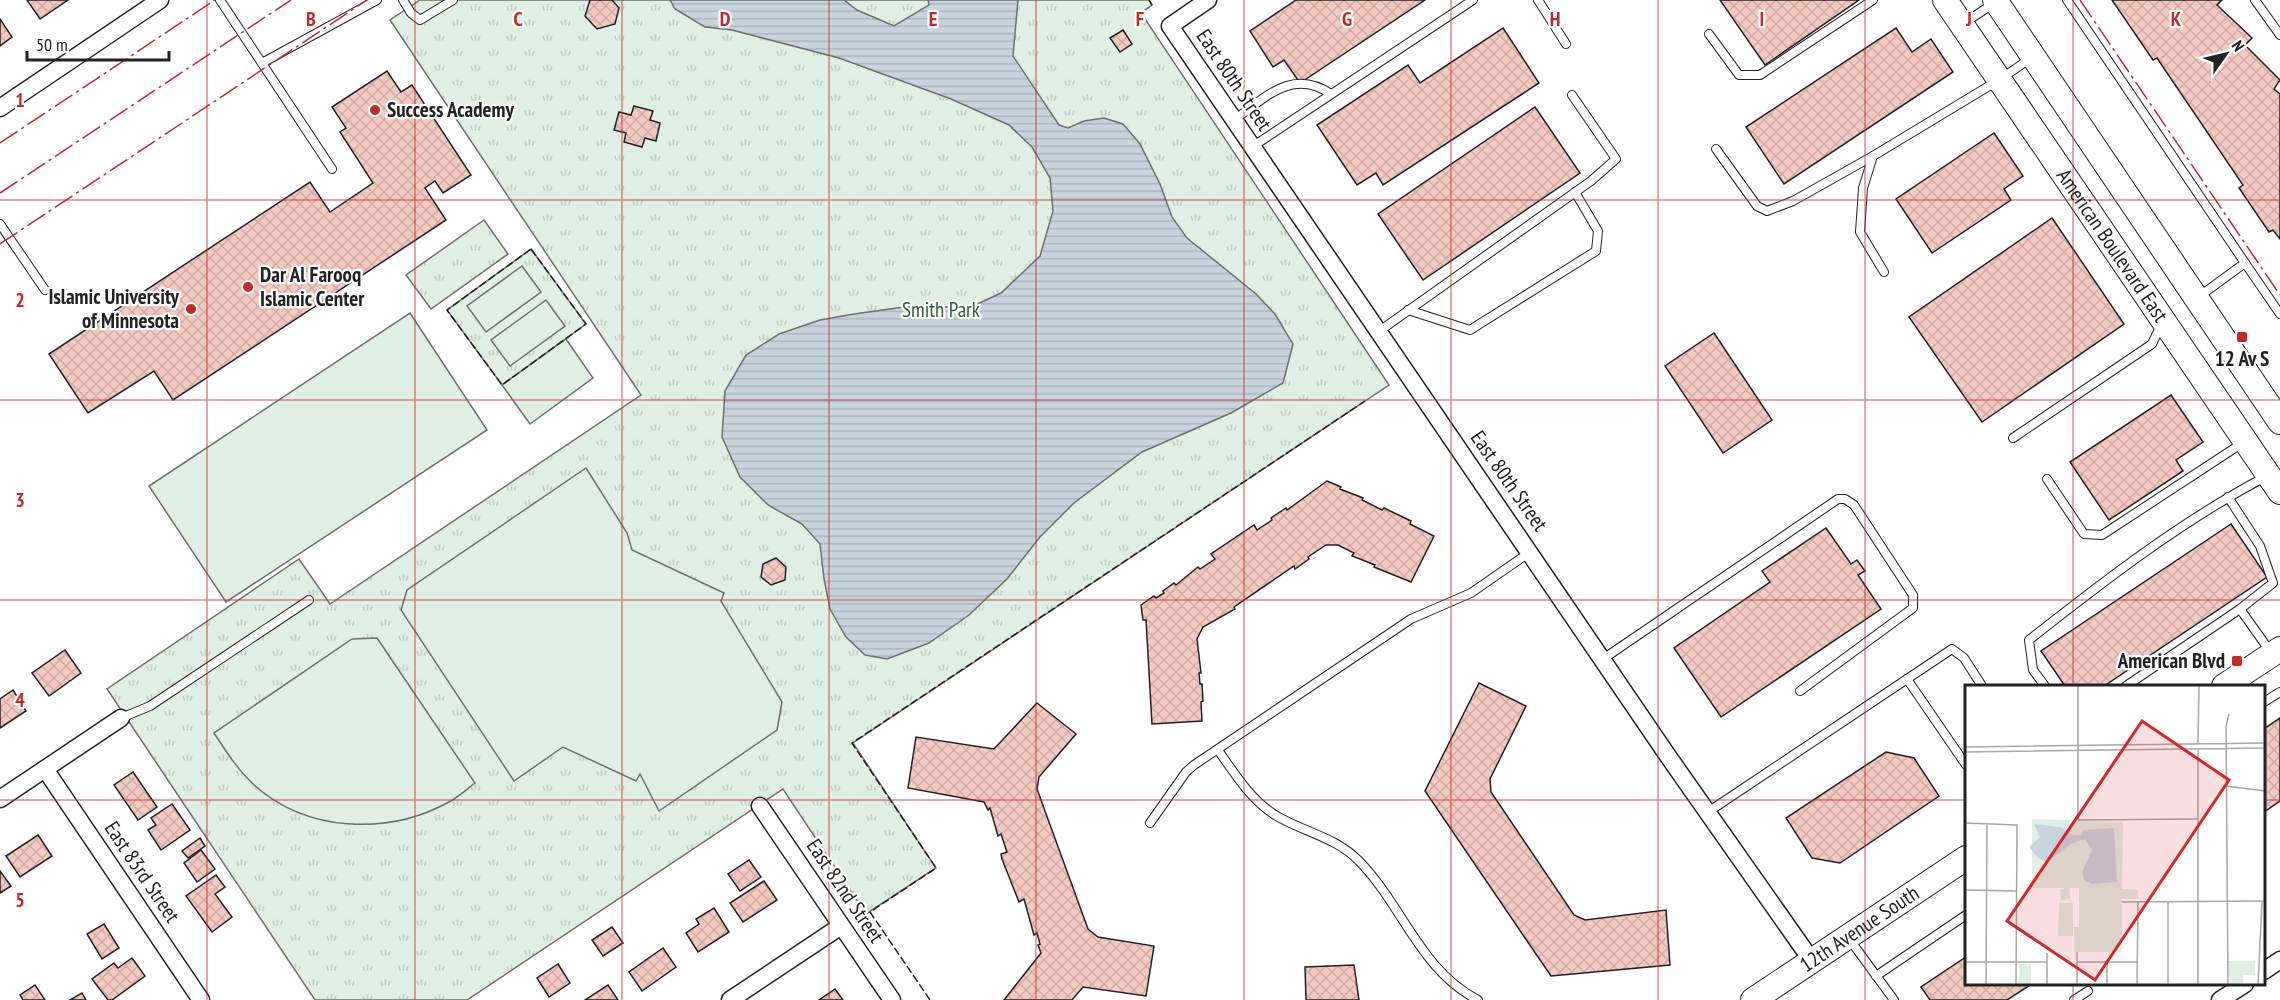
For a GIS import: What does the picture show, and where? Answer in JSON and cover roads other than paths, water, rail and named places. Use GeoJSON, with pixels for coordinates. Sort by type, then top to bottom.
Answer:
{"type":"FeatureCollection","features":[{"type":"Feature","properties":{"kind":"main road","name":"American Boulevard East"},"geometry":{"type":"LineString","coordinates":[[1945,0],[2274,483]]}},
{"type":"Feature","properties":{"kind":"main road","name":"American Boulevard East"},"geometry":{"type":"LineString","coordinates":[[1997,0],[2280,422]]}},
{"type":"Feature","properties":{"kind":"main road"},"geometry":{"type":"LineString","coordinates":[[2163,320],[2196,298]]}},
{"type":"Feature","properties":{"kind":"main road"},"geometry":{"type":"LineString","coordinates":[[2227,685],[2276,651]]}},
{"type":"Feature","properties":{"kind":"main road","name":"12th Avenue South"},"geometry":{"type":"LineString","coordinates":[[1753,1000],[1965,859]]}},
{"type":"Feature","properties":{"kind":"street"},"geometry":{"type":"LineString","coordinates":[[0,108],[160,0]]}},
{"type":"Feature","properties":{"kind":"street","name":"East 80th Street"},"geometry":{"type":"LineString","coordinates":[[1208,0],[1170,26],[1812,961]]}},
{"type":"Feature","properties":{"kind":"street"},"geometry":{"type":"LineString","coordinates":[[0,799],[121,718]]}},
{"type":"Feature","properties":{"kind":"street","name":"East 83rd Street"},"geometry":{"type":"LineString","coordinates":[[45,770],[201,1000]]}},
{"type":"Feature","properties":{"kind":"street","name":"East 82nd Street"},"geometry":{"type":"LineString","coordinates":[[760,806],[892,1000]]}},
{"type":"Feature","properties":{"kind":"street"},"geometry":{"type":"LineString","coordinates":[[730,1000],[841,926]]}},
{"type":"Feature","properties":{"kind":"street"},"geometry":{"type":"LineString","coordinates":[[2265,970],[2280,960]]}},
{"type":"Feature","properties":{"kind":"street"},"geometry":{"type":"LineString","coordinates":[[2220,1000],[2243,985]]}},
{"type":"Feature","properties":{"kind":"lane"},"geometry":{"type":"LineString","coordinates":[[220,0],[332,169]]}},
{"type":"Feature","properties":{"kind":"lane"},"geometry":{"type":"LineString","coordinates":[[262,63],[377,0]]}},
{"type":"Feature","properties":{"kind":"lane"},"geometry":{"type":"LineString","coordinates":[[403,0],[411,13],[420,20],[453,0]]}},
{"type":"Feature","properties":{"kind":"lane"},"geometry":{"type":"LineString","coordinates":[[1252,147],[1473,0]]}},
{"type":"Feature","properties":{"kind":"lane"},"geometry":{"type":"LineString","coordinates":[[1538,0],[1566,44]]}},
{"type":"Feature","properties":{"kind":"lane"},"geometry":{"type":"LineString","coordinates":[[1709,34],[1739,75],[1760,75],[1873,0]]}},
{"type":"Feature","properties":{"kind":"lane"},"geometry":{"type":"LineString","coordinates":[[1961,25],[1997,0]]}},
{"type":"Feature","properties":{"kind":"lane"},"geometry":{"type":"LineString","coordinates":[[2067,0],[2280,314]]}},
{"type":"Feature","properties":{"kind":"lane"},"geometry":{"type":"LineString","coordinates":[[2255,0],[2280,35]]}},
{"type":"Feature","properties":{"kind":"lane"},"geometry":{"type":"LineString","coordinates":[[1716,148],[1757,206],[1767,211],[1793,201],[1873,156],[1999,80],[2033,56]]}},
{"type":"Feature","properties":{"kind":"lane"},"geometry":{"type":"LineString","coordinates":[[1234,120],[1285,85],[1319,86],[1331,94]]}},
{"type":"Feature","properties":{"kind":"lane"},"geometry":{"type":"LineString","coordinates":[[1378,332],[1575,192],[1616,159],[1572,95]]}},
{"type":"Feature","properties":{"kind":"lane"},"geometry":{"type":"LineString","coordinates":[[1873,156],[1863,188],[1860,232],[1884,272]]}},
{"type":"Feature","properties":{"kind":"lane"},"geometry":{"type":"LineString","coordinates":[[1408,310],[1470,330],[1596,251],[1598,231],[1575,192]]}},
{"type":"Feature","properties":{"kind":"lane"},"geometry":{"type":"LineString","coordinates":[[0,224],[45,290]]}},
{"type":"Feature","properties":{"kind":"lane"},"geometry":{"type":"LineString","coordinates":[[2196,298],[2245,263]]}},
{"type":"Feature","properties":{"kind":"lane"},"geometry":{"type":"LineString","coordinates":[[2013,438],[2152,344],[2163,320]]}},
{"type":"Feature","properties":{"kind":"lane"},"geometry":{"type":"LineString","coordinates":[[2047,479],[2084,534],[2102,535],[2246,441]]}},
{"type":"Feature","properties":{"kind":"lane"},"geometry":{"type":"LineString","coordinates":[[2044,685],[2034,670],[2029,640],[2117,571],[2228,497],[2274,483]]}},
{"type":"Feature","properties":{"kind":"lane"},"geometry":{"type":"LineString","coordinates":[[2129,685],[2240,609],[2273,583],[2260,546],[2228,497]]}},
{"type":"Feature","properties":{"kind":"lane"},"geometry":{"type":"LineString","coordinates":[[1603,659],[1838,499],[1845,498],[1854,505],[1913,595],[1913,608],[1800,691]]}},
{"type":"Feature","properties":{"kind":"lane"},"geometry":{"type":"LineString","coordinates":[[1150,823],[1186,772],[1411,619],[1472,594],[1530,552]]}},
{"type":"Feature","properties":{"kind":"lane"},"geometry":{"type":"LineString","coordinates":[[121,718],[150,706],[309,600]]}},
{"type":"Feature","properties":{"kind":"lane"},"geometry":{"type":"LineString","coordinates":[[2240,609],[2276,651]]}},
{"type":"Feature","properties":{"kind":"lane"},"geometry":{"type":"LineString","coordinates":[[1708,812],[1952,649],[1964,658],[1981,685]]}},
{"type":"Feature","properties":{"kind":"lane"},"geometry":{"type":"LineString","coordinates":[[1907,679],[1965,764]]}},
{"type":"Feature","properties":{"kind":"lane"},"geometry":{"type":"LineString","coordinates":[[2265,701],[2280,692]]}},
{"type":"Feature","properties":{"kind":"lane"},"geometry":{"type":"LineString","coordinates":[[1218,750],[1242,784],[1264,807],[1294,824],[1329,839],[1358,860],[1381,888],[1440,973],[1455,986],[1478,1000]]}},
{"type":"Feature","properties":{"kind":"lane"},"geometry":{"type":"LineString","coordinates":[[1876,976],[1965,916]]}},
{"type":"Feature","properties":{"kind":"lane"},"geometry":{"type":"LineString","coordinates":[[1848,937],[1894,1000]]}},
{"type":"Feature","properties":{"kind":"lane"},"geometry":{"type":"LineString","coordinates":[[2074,1000],[2088,991]]}},
{"type":"Feature","properties":{"kind":"place","name":"Success Academy"},"geometry":{"type":"Point","coordinates":[375,110]}},
{"type":"Feature","properties":{"kind":"place","name":"Dar Al Farooq Islamic Center"},"geometry":{"type":"Point","coordinates":[248,287]}},
{"type":"Feature","properties":{"kind":"place","name":"Islamic University of Minnesota"},"geometry":{"type":"Point","coordinates":[191,309]}},
{"type":"Feature","properties":{"kind":"place","name":"12 Av S"},"geometry":{"type":"Point","coordinates":[2242,337]}},
{"type":"Feature","properties":{"kind":"place","name":"American Blvd"},"geometry":{"type":"Point","coordinates":[2237,661]}},
{"type":"Feature","properties":{"kind":"park label","name":"Smith Park"},"geometry":{"type":"Point","coordinates":[941,310]}}]}
